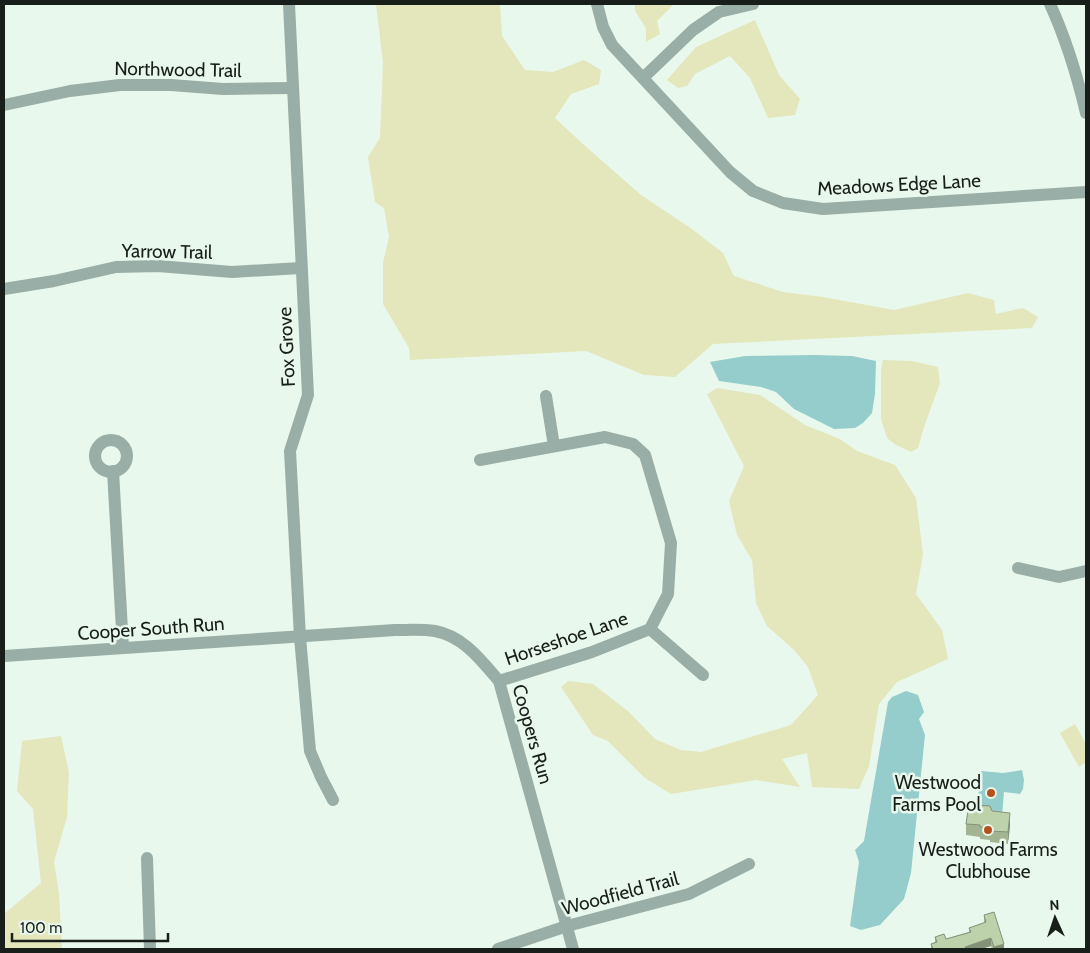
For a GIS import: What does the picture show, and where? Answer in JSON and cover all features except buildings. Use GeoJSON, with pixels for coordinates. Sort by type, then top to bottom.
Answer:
{"type":"FeatureCollection","features":[{"type":"Feature","properties":{"kind":"street","name":"Fox Grove"},"geometry":{"type":"LineString","coordinates":[[289,4],[308,395],[290,451],[300,637],[310,751],[333,800]]}},
{"type":"Feature","properties":{"kind":"street","name":"Meadows Edge Lane"},"geometry":{"type":"LineString","coordinates":[[597,4],[603,27],[612,45],[730,172],[753,191],[783,203],[823,209],[1086,192]]}},
{"type":"Feature","properties":{"kind":"street"},"geometry":{"type":"LineString","coordinates":[[643,78],[693,30],[718,12],[752,4]]}},
{"type":"Feature","properties":{"kind":"street"},"geometry":{"type":"LineString","coordinates":[[1050,4],[1076,72],[1086,113]]}},
{"type":"Feature","properties":{"kind":"street","name":"Northwood Trail"},"geometry":{"type":"LineString","coordinates":[[4,105],[70,91],[120,85],[172,85],[223,89],[292,88]]}},
{"type":"Feature","properties":{"kind":"street","name":"Yarrow Trail"},"geometry":{"type":"LineString","coordinates":[[4,289],[54,281],[116,267],[158,266],[232,272],[301,268]]}},
{"type":"Feature","properties":{"kind":"street"},"geometry":{"type":"LineString","coordinates":[[546,396],[554,446]]}},
{"type":"Feature","properties":{"kind":"street","name":"Horseshoe Lane"},"geometry":{"type":"LineString","coordinates":[[480,460],[606,437],[633,444],[645,454],[671,543],[668,594],[650,628],[592,652],[499,681]]}},
{"type":"Feature","properties":{"kind":"street"},"geometry":{"type":"LineString","coordinates":[[113,472],[123,648]]}},
{"type":"Feature","properties":{"kind":"street"},"geometry":{"type":"LineString","coordinates":[[1018,568],[1059,577],[1086,571]]}},
{"type":"Feature","properties":{"kind":"street"},"geometry":{"type":"LineString","coordinates":[[650,628],[703,675]]}},
{"type":"Feature","properties":{"kind":"street","name":"Coopers Run"},"geometry":{"type":"LineString","coordinates":[[300,637],[395,630],[435,631],[461,641],[476,654],[499,681],[573,949]]}},
{"type":"Feature","properties":{"kind":"street","name":"Cooper South Run"},"geometry":{"type":"LineString","coordinates":[[4,656],[300,637]]}},
{"type":"Feature","properties":{"kind":"street"},"geometry":{"type":"LineString","coordinates":[[147,858],[150,949]]}},
{"type":"Feature","properties":{"kind":"street","name":"Woodfield Trail"},"geometry":{"type":"LineString","coordinates":[[498,949],[567,926],[689,894],[749,864]]}},
{"type":"Feature","properties":{"kind":"green space"},"geometry":{"type":"Polygon","coordinates":[[[376,4],[500,4],[502,36],[525,70],[553,72],[584,60],[601,70],[599,84],[571,94],[555,118],[641,195],[692,229],[723,253],[734,276],[783,292],[894,310],[968,293],[994,300],[996,314],[1023,308],[1038,317],[1032,328],[713,344],[675,377],[644,375],[586,351],[410,360],[409,348],[383,304],[383,263],[389,237],[384,208],[375,202],[368,157],[380,138],[383,63],[376,4]]]}},
{"type":"Feature","properties":{"kind":"green space"},"geometry":{"type":"Polygon","coordinates":[[[635,4],[674,4],[657,21],[660,34],[646,42],[646,28],[635,11],[635,4]]]}},
{"type":"Feature","properties":{"kind":"green space"},"geometry":{"type":"Polygon","coordinates":[[[755,20],[779,75],[800,99],[795,115],[768,118],[750,78],[730,56],[695,74],[687,86],[678,88],[667,80],[696,47],[755,20]]]}},
{"type":"Feature","properties":{"kind":"green space"},"geometry":{"type":"Polygon","coordinates":[[[883,360],[912,361],[938,367],[940,383],[918,448],[911,452],[896,445],[887,438],[881,419],[881,370],[883,360]]]}},
{"type":"Feature","properties":{"kind":"green space"},"geometry":{"type":"Polygon","coordinates":[[[717,388],[760,395],[805,425],[840,439],[857,451],[895,465],[916,498],[923,554],[916,594],[942,630],[948,659],[897,682],[879,704],[869,766],[859,789],[812,787],[807,753],[782,759],[800,787],[756,780],[671,794],[645,778],[608,741],[593,735],[561,687],[568,681],[593,684],[629,712],[655,739],[681,750],[701,752],[791,725],[818,695],[808,667],[794,650],[767,626],[756,603],[752,560],[737,535],[729,501],[744,466],[707,394],[717,388]]]}},
{"type":"Feature","properties":{"kind":"green space"},"geometry":{"type":"Polygon","coordinates":[[[1075,724],[1086,744],[1086,762],[1079,767],[1060,733],[1075,724]]]}},
{"type":"Feature","properties":{"kind":"green space"},"geometry":{"type":"Polygon","coordinates":[[[61,736],[69,772],[67,817],[54,862],[59,893],[62,949],[4,949],[4,914],[41,883],[33,809],[17,791],[22,741],[61,736]]]}},
{"type":"Feature","properties":{"kind":"water"},"geometry":{"type":"Polygon","coordinates":[[[745,356],[852,356],[876,361],[875,394],[872,413],[863,423],[855,428],[834,429],[794,409],[776,392],[761,387],[719,381],[710,362],[745,356]]]}},
{"type":"Feature","properties":{"kind":"water"},"geometry":{"type":"Polygon","coordinates":[[[906,691],[918,695],[924,712],[919,719],[925,735],[911,873],[904,899],[880,925],[861,930],[850,926],[859,862],[855,850],[864,841],[888,702],[892,697],[906,691]]]}},
{"type":"Feature","properties":{"kind":"water","name":"Westwood Farms Pool"},"geometry":{"type":"Polygon","coordinates":[[[1022,770],[1023,789],[1020,794],[1004,792],[1002,816],[976,813],[981,771],[1003,773],[1022,770]]]}},
{"type":"Feature","properties":{"kind":"place","name":"Westwood Farms Pool"},"geometry":{"type":"Point","coordinates":[991,793]}},
{"type":"Feature","properties":{"kind":"place","name":"Westwood Farms Clubhouse"},"geometry":{"type":"Point","coordinates":[988,830]}}]}
